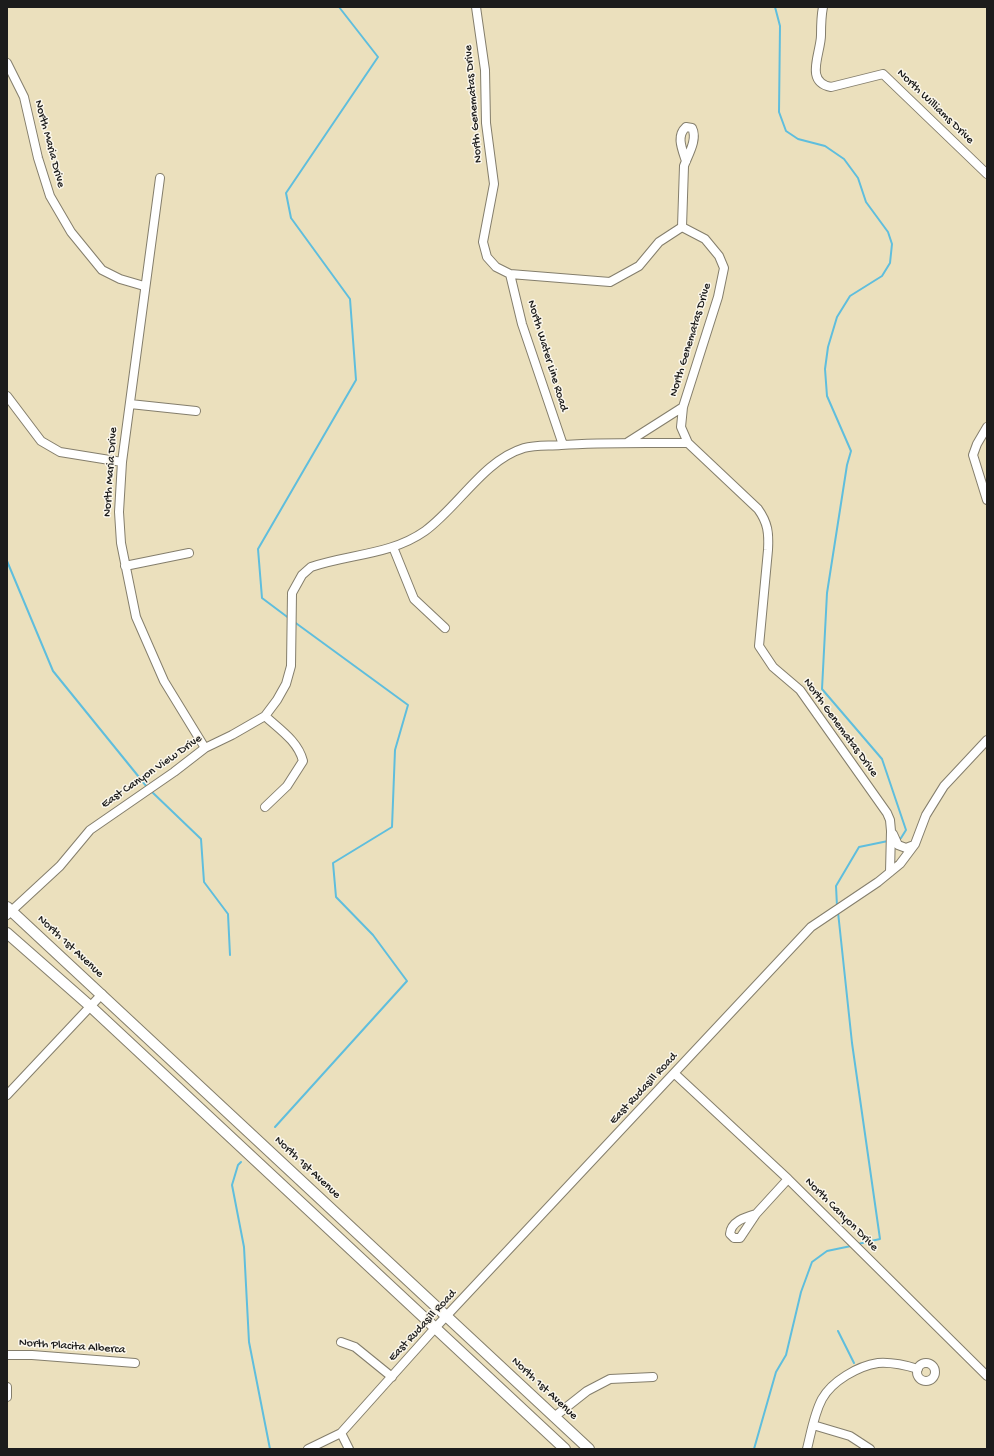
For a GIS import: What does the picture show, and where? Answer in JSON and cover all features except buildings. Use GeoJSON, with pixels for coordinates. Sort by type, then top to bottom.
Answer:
{"type":"FeatureCollection","features":[{"type":"Feature","properties":{"kind":"main road","name":"North 1st Avenue"},"geometry":{"type":"LineString","coordinates":[[8,911],[102,994],[589,1449]]}},
{"type":"Feature","properties":{"kind":"main road"},"geometry":{"type":"LineString","coordinates":[[7,933],[90,1006],[566,1449]]}},
{"type":"Feature","properties":{"kind":"street","name":"North Genematas Drive"},"geometry":{"type":"LineString","coordinates":[[476,7],[485,70],[486,123],[494,184],[483,242],[487,257],[496,267],[510,274],[610,282],[639,266],[659,242],[682,227],[705,239],[719,256],[724,268],[718,297],[683,407],[681,427],[688,443],[758,509],[766,520],[769,536],[759,646],[773,666],[800,690],[887,812],[891,829],[890,872]]}},
{"type":"Feature","properties":{"kind":"street","name":"North Williams Drive"},"geometry":{"type":"LineString","coordinates":[[823,7],[820,48],[815,62],[815,70],[818,79],[827,86],[831,87],[854,80],[883,74],[987,174]]}},
{"type":"Feature","properties":{"kind":"street","name":"North Maria Drive"},"geometry":{"type":"LineString","coordinates":[[7,63],[24,97],[38,158],[50,196],[71,232],[102,270],[120,279],[144,286]]}},
{"type":"Feature","properties":{"kind":"street"},"geometry":{"type":"LineString","coordinates":[[682,227],[684,166],[686,161]]}},
{"type":"Feature","properties":{"kind":"street","name":"North Maria Drive"},"geometry":{"type":"LineString","coordinates":[[160,178],[144,286],[122,462],[119,512],[121,543],[136,617],[164,681],[205,748]]}},
{"type":"Feature","properties":{"kind":"street","name":"North Water Line Road"},"geometry":{"type":"LineString","coordinates":[[510,274],[527,339],[563,445]]}},
{"type":"Feature","properties":{"kind":"street"},"geometry":{"type":"LineString","coordinates":[[7,396],[41,441],[60,452],[122,462]]}},
{"type":"Feature","properties":{"kind":"street"},"geometry":{"type":"LineString","coordinates":[[130,404],[196,411]]}},
{"type":"Feature","properties":{"kind":"street","name":"East Canyon View Drive"},"geometry":{"type":"LineString","coordinates":[[628,442],[683,407]]}},
{"type":"Feature","properties":{"kind":"street"},"geometry":{"type":"LineString","coordinates":[[987,427],[977,444],[973,455],[987,500]]}},
{"type":"Feature","properties":{"kind":"street","name":"East Canyon View Drive"},"geometry":{"type":"LineString","coordinates":[[8,911],[60,866],[90,830],[174,772],[205,748],[232,735],[264,716],[277,700],[286,684],[291,666],[292,593],[302,575],[311,567],[322,563],[393,547],[426,530],[450,510],[489,469],[504,458],[525,448],[628,442],[688,443]]}},
{"type":"Feature","properties":{"kind":"street"},"geometry":{"type":"LineString","coordinates":[[393,547],[414,598],[445,628]]}},
{"type":"Feature","properties":{"kind":"street"},"geometry":{"type":"LineString","coordinates":[[125,566],[189,553]]}},
{"type":"Feature","properties":{"kind":"street"},"geometry":{"type":"LineString","coordinates":[[264,716],[296,744],[301,752],[303,761],[287,786],[265,807]]}},
{"type":"Feature","properties":{"kind":"street","name":"East Rudasill Road"},"geometry":{"type":"LineString","coordinates":[[308,1449],[341,1433],[436,1327],[448,1316],[811,928],[900,864],[914,845],[926,815],[944,786],[987,740]]}},
{"type":"Feature","properties":{"kind":"street"},"geometry":{"type":"LineString","coordinates":[[891,829],[898,845],[906,848],[914,845]]}},
{"type":"Feature","properties":{"kind":"street"},"geometry":{"type":"LineString","coordinates":[[7,1095],[102,994]]}},
{"type":"Feature","properties":{"kind":"street","name":"North Canyon Drive"},"geometry":{"type":"LineString","coordinates":[[675,1074],[788,1179],[987,1376]]}},
{"type":"Feature","properties":{"kind":"street"},"geometry":{"type":"LineString","coordinates":[[756,1214],[788,1179]]}},
{"type":"Feature","properties":{"kind":"street"},"geometry":{"type":"LineString","coordinates":[[341,1342],[355,1347],[392,1377]]}},
{"type":"Feature","properties":{"kind":"street","name":"North Placita Alberca"},"geometry":{"type":"LineString","coordinates":[[7,1355],[32,1355],[135,1363]]}},
{"type":"Feature","properties":{"kind":"street"},"geometry":{"type":"LineString","coordinates":[[807,1449],[813,1424],[823,1398],[835,1384],[848,1374],[878,1363],[903,1364],[918,1368]]}},
{"type":"Feature","properties":{"kind":"street"},"geometry":{"type":"LineString","coordinates":[[554,1417],[587,1391],[610,1379],[653,1377]]}},
{"type":"Feature","properties":{"kind":"street"},"geometry":{"type":"LineString","coordinates":[[7,1387],[7,1397]]}},
{"type":"Feature","properties":{"kind":"street"},"geometry":{"type":"LineString","coordinates":[[813,1424],[850,1436],[870,1449]]}},
{"type":"Feature","properties":{"kind":"street"},"geometry":{"type":"LineString","coordinates":[[341,1433],[349,1449]]}},
{"type":"Feature","properties":{"kind":"waterway"},"geometry":{"type":"LineString","coordinates":[[290,619],[262,598],[258,549],[356,380],[350,299],[291,218],[286,193],[378,57],[339,7]]}},
{"type":"Feature","properties":{"kind":"waterway"},"geometry":{"type":"LineString","coordinates":[[775,7],[780,26],[779,112],[786,131],[798,139],[825,146],[844,159],[858,178],[866,202],[888,232],[892,244],[890,263],[882,276],[850,296],[837,317],[828,347],[825,369],[827,396],[851,451],[847,465],[827,593],[822,689],[882,759],[906,830],[899,839]]}},
{"type":"Feature","properties":{"kind":"waterway"},"geometry":{"type":"LineString","coordinates":[[7,561],[53,671],[147,787]]}},
{"type":"Feature","properties":{"kind":"waterway"},"geometry":{"type":"LineString","coordinates":[[275,1127],[407,981],[373,935],[336,897],[333,863],[392,827],[395,750],[408,705],[293,621]]}},
{"type":"Feature","properties":{"kind":"waterway"},"geometry":{"type":"LineString","coordinates":[[151,791],[201,839],[204,882],[228,914],[230,955]]}},
{"type":"Feature","properties":{"kind":"waterway"},"geometry":{"type":"LineString","coordinates":[[837,906],[836,886],[859,847],[888,841]]}},
{"type":"Feature","properties":{"kind":"waterway"},"geometry":{"type":"LineString","coordinates":[[838,912],[852,1043],[880,1239],[858,1244]]}},
{"type":"Feature","properties":{"kind":"waterway"},"geometry":{"type":"LineString","coordinates":[[241,1162],[238,1165],[232,1185],[244,1247],[249,1342],[270,1449]]}},
{"type":"Feature","properties":{"kind":"waterway"},"geometry":{"type":"LineString","coordinates":[[754,1449],[776,1372],[786,1355],[801,1292],[812,1262],[827,1251],[851,1246]]}},
{"type":"Feature","properties":{"kind":"waterway"},"geometry":{"type":"LineString","coordinates":[[838,1331],[854,1363]]}}]}
